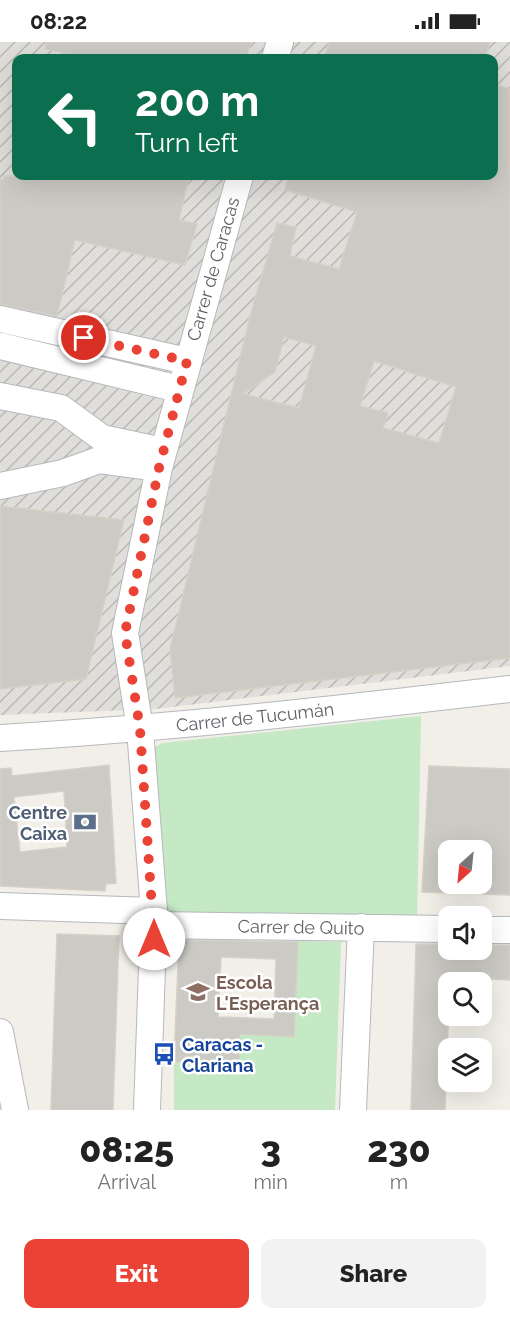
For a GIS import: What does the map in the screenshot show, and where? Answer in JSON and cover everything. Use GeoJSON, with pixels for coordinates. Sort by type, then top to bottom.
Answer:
{"type":"FeatureCollection","features":[{"type":"Feature","properties":{"kind":"street","name":"Carrer de Caracas"},"geometry":{"type":"LineString","coordinates":[[147,1110],[154,918],[140,729],[125,633],[161,459],[239,180]]}},
{"type":"Feature","properties":{"kind":"street"},"geometry":{"type":"LineString","coordinates":[[0,319],[187,361]]}},
{"type":"Feature","properties":{"kind":"street"},"geometry":{"type":"LineString","coordinates":[[0,346],[180,390]]}},
{"type":"Feature","properties":{"kind":"street"},"geometry":{"type":"LineString","coordinates":[[0,396],[61,408],[100,449],[161,459]]}},
{"type":"Feature","properties":{"kind":"street"},"geometry":{"type":"LineString","coordinates":[[0,486],[63,472],[100,449]]}},
{"type":"Feature","properties":{"kind":"street","name":"Carrer de Tucumán"},"geometry":{"type":"LineString","coordinates":[[0,738],[140,729],[510,689]]}},
{"type":"Feature","properties":{"kind":"street","name":"Carrer de Quito"},"geometry":{"type":"LineString","coordinates":[[0,906],[154,918],[438,929]]}},
{"type":"Feature","properties":{"kind":"street"},"geometry":{"type":"LineString","coordinates":[[353,1110],[361,927]]}},
{"type":"Feature","properties":{"kind":"street"},"geometry":{"type":"LineString","coordinates":[[492,930],[510,930]]}},
{"type":"Feature","properties":{"kind":"street"},"geometry":{"type":"LineString","coordinates":[[0,1032],[15,1110]]}},
{"type":"Feature","properties":{"kind":"shaded area"},"geometry":{"type":"Polygon","coordinates":[[[0,42],[510,42],[510,666],[155,709],[0,715],[0,42]]]}},
{"type":"Feature","properties":{"kind":"green space"},"geometry":{"type":"Polygon","coordinates":[[[421,716],[417,921],[170,917],[165,909],[154,748],[162,743],[421,716]]]}},
{"type":"Feature","properties":{"kind":"green space"},"geometry":{"type":"Polygon","coordinates":[[[298,941],[341,942],[335,1110],[174,1110],[174,1062],[239,1063],[240,1034],[294,1037],[298,941]]]}},
{"type":"Feature","properties":{"kind":"building"},"geometry":{"type":"Polygon","coordinates":[[[46,42],[251,42],[247,54],[69,54],[45,49],[46,42]]]}},
{"type":"Feature","properties":{"kind":"building"},"geometry":{"type":"Polygon","coordinates":[[[329,42],[490,42],[486,54],[325,54],[329,42]]]}},
{"type":"Feature","properties":{"kind":"building"},"geometry":{"type":"Polygon","coordinates":[[[498,85],[510,89],[510,658],[175,698],[170,649],[250,316],[277,223],[296,227],[290,256],[339,269],[357,212],[285,190],[288,180],[498,180],[498,85]],[[284,337],[275,372],[243,394],[299,408],[316,346],[284,337]],[[374,361],[360,406],[388,413],[383,428],[439,443],[456,387],[374,361]]]}},
{"type":"Feature","properties":{"kind":"building"},"geometry":{"type":"Polygon","coordinates":[[[4,176],[12,176],[12,180],[188,180],[179,220],[197,224],[185,265],[75,240],[57,316],[0,304],[0,179],[3,180],[4,176]]]}},
{"type":"Feature","properties":{"kind":"building"},"geometry":{"type":"Polygon","coordinates":[[[0,506],[124,520],[86,679],[0,689],[0,506]]]}},
{"type":"Feature","properties":{"kind":"building"},"geometry":{"type":"Polygon","coordinates":[[[109,765],[116,883],[106,884],[105,891],[0,886],[0,769],[11,768],[12,776],[109,765]],[[64,791],[14,797],[20,852],[67,847],[64,791]]]}},
{"type":"Feature","properties":{"kind":"building"},"geometry":{"type":"Polygon","coordinates":[[[429,766],[510,769],[510,895],[482,894],[492,894],[492,840],[438,840],[438,893],[422,892],[429,766]]]}},
{"type":"Feature","properties":{"kind":"building"},"geometry":{"type":"Polygon","coordinates":[[[57,934],[119,936],[113,1110],[51,1110],[57,934]]]}},
{"type":"Feature","properties":{"kind":"building","name":"Escola L'Esperança"},"geometry":{"type":"Polygon","coordinates":[[[179,940],[298,942],[294,1037],[240,1034],[239,1063],[174,1062],[179,940]],[[221,957],[218,1017],[274,1019],[276,959],[221,957]]]}},
{"type":"Feature","properties":{"kind":"building"},"geometry":{"type":"Polygon","coordinates":[[[416,944],[438,944],[438,960],[492,960],[492,945],[510,945],[510,980],[492,979],[492,972],[438,972],[438,1026],[448,1026],[448,1038],[438,1038],[438,1092],[446,1092],[445,1110],[411,1110],[416,944]]]}},
{"type":"Feature","properties":{"kind":"place","name":"Centre Caixa"},"geometry":{"type":"Point","coordinates":[85,822]}},
{"type":"Feature","properties":{"kind":"place","name":"Escola L'Esperança"},"geometry":{"type":"Point","coordinates":[198,992]}},
{"type":"Feature","properties":{"kind":"place","name":"Caracas - Clariana"},"geometry":{"type":"Point","coordinates":[164,1054]}},
{"type":"Feature","properties":{"kind":"route"},"geometry":{"type":"LineString","coordinates":[[84,338],[187,361],[159,468],[125,633],[140,729],[154,911],[154,939]]}}]}
